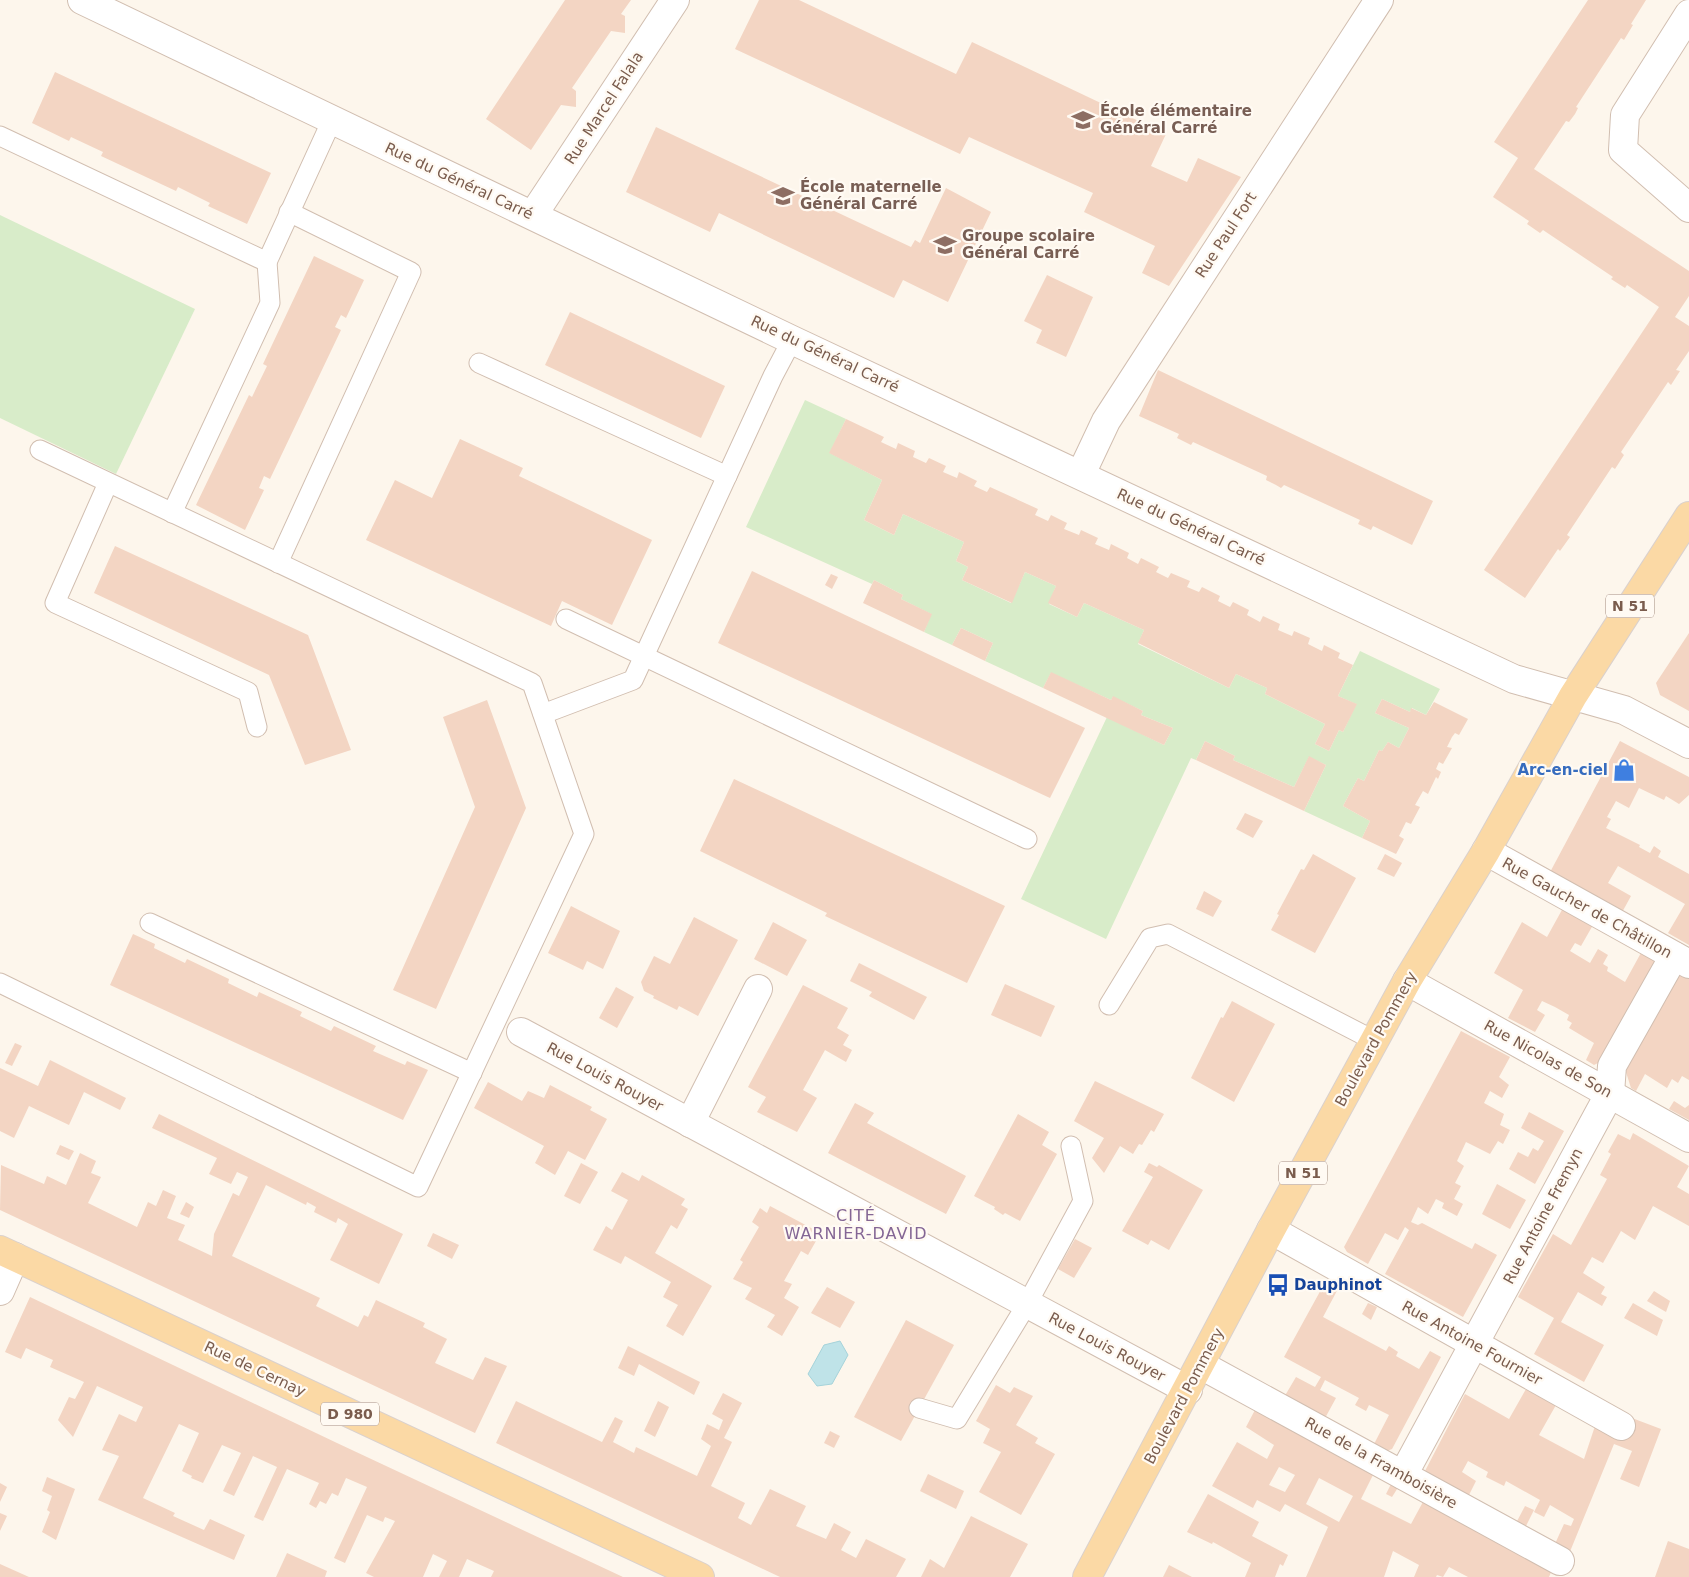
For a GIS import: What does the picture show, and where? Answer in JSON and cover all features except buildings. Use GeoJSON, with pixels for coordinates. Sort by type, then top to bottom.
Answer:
{"type":"FeatureCollection","features":[{"type":"Feature","properties":{"kind":"main road","name":"Boulevard Pommery"},"geometry":{"type":"LineString","coordinates":[[1087,1577],[1188,1390],[1271,1230],[1407,982],[1486,851],[1573,696],[1689,516]]}},
{"type":"Feature","properties":{"kind":"main road","name":"Rue de Cernay"},"geometry":{"type":"LineString","coordinates":[[8,1254],[700,1577]]}},
{"type":"Feature","properties":{"kind":"street","name":"Rue du Général Carré"},"geometry":{"type":"LineString","coordinates":[[82,0],[792,340],[1506,675],[1624,710],[1689,744]]}},
{"type":"Feature","properties":{"kind":"street","name":"Rue Marcel Falala"},"geometry":{"type":"LineString","coordinates":[[533,216],[676,0]]}},
{"type":"Feature","properties":{"kind":"street","name":"Rue Paul Fort"},"geometry":{"type":"LineString","coordinates":[[1081,474],[1106,421],[1378,0]]}},
{"type":"Feature","properties":{"kind":"street"},"geometry":{"type":"LineString","coordinates":[[1689,14],[1625,116],[1623,150],[1689,208]]}},
{"type":"Feature","properties":{"kind":"street","name":"Rue Gaucher de Châtillon"},"geometry":{"type":"LineString","coordinates":[[1486,851],[1682,960]]}},
{"type":"Feature","properties":{"kind":"street","name":"Rue Antoine Fremyn"},"geometry":{"type":"LineString","coordinates":[[1403,1475],[1610,1093],[1612,1066],[1682,960]]}},
{"type":"Feature","properties":{"kind":"street","name":"Rue Nicolas de Son"},"geometry":{"type":"LineString","coordinates":[[1407,982],[1689,1138]]}},
{"type":"Feature","properties":{"kind":"street"},"geometry":{"type":"LineString","coordinates":[[690,1123],[758,989]]}},
{"type":"Feature","properties":{"kind":"street","name":"Rue Louis Rouyer"},"geometry":{"type":"LineString","coordinates":[[521,1032],[1188,1390]]}},
{"type":"Feature","properties":{"kind":"street","name":"Rue Antoine Fournier"},"geometry":{"type":"LineString","coordinates":[[1271,1230],[1620,1426]]}},
{"type":"Feature","properties":{"kind":"street"},"geometry":{"type":"LineString","coordinates":[[0,1291],[8,1254]]}},
{"type":"Feature","properties":{"kind":"street","name":"Rue de la Framboisière"},"geometry":{"type":"LineString","coordinates":[[1201,1365],[1560,1562]]}},
{"type":"Feature","properties":{"kind":"lane"},"geometry":{"type":"LineString","coordinates":[[172,513],[270,303],[267,262],[332,120]]}},
{"type":"Feature","properties":{"kind":"lane"},"geometry":{"type":"LineString","coordinates":[[1,134],[267,262]]}},
{"type":"Feature","properties":{"kind":"lane"},"geometry":{"type":"LineString","coordinates":[[278,562],[411,272],[290,212]]}},
{"type":"Feature","properties":{"kind":"lane"},"geometry":{"type":"LineString","coordinates":[[543,714],[633,680],[773,376],[792,340]]}},
{"type":"Feature","properties":{"kind":"lane"},"geometry":{"type":"LineString","coordinates":[[479,363],[727,476]]}},
{"type":"Feature","properties":{"kind":"lane"},"geometry":{"type":"LineString","coordinates":[[0,983],[418,1187],[584,834],[532,683],[40,450]]}},
{"type":"Feature","properties":{"kind":"lane"},"geometry":{"type":"LineString","coordinates":[[108,483],[55,603],[248,692],[257,727]]}},
{"type":"Feature","properties":{"kind":"lane"},"geometry":{"type":"LineString","coordinates":[[566,619],[1027,839]]}},
{"type":"Feature","properties":{"kind":"lane"},"geometry":{"type":"LineString","coordinates":[[150,924],[472,1073]]}},
{"type":"Feature","properties":{"kind":"lane"},"geometry":{"type":"LineString","coordinates":[[1109,1006],[1150,938],[1168,934],[1374,1041]]}},
{"type":"Feature","properties":{"kind":"lane"},"geometry":{"type":"LineString","coordinates":[[919,1408],[957,1419],[1027,1304],[1083,1201],[1071,1146]]}},
{"type":"Feature","properties":{"kind":"green space"},"geometry":{"type":"Polygon","coordinates":[[[0,215],[195,309],[116,474],[0,418],[0,215]]]}},
{"type":"Feature","properties":{"kind":"green space"},"geometry":{"type":"Polygon","coordinates":[[[805,400],[846,419],[830,453],[882,480],[864,520],[894,535],[903,514],[964,542],[956,561],[968,567],[962,580],[1011,603],[1025,572],[1056,586],[1049,604],[1077,617],[1084,603],[1144,630],[1138,644],[1229,688],[1236,674],[1267,688],[1265,694],[1325,724],[1315,744],[1329,751],[1339,730],[1343,732],[1356,704],[1338,696],[1360,651],[1440,689],[1426,715],[1412,708],[1410,712],[1382,699],[1375,713],[1409,728],[1399,748],[1388,742],[1382,751],[1379,750],[1364,781],[1358,778],[1343,806],[1370,821],[1362,838],[1304,811],[1326,765],[1309,757],[1294,787],[1233,760],[1235,756],[1205,741],[1196,760],[1191,758],[1106,939],[1021,899],[1107,717],[1164,745],[1173,728],[1141,715],[1143,711],[1113,697],[1111,700],[1051,673],[1043,688],[985,661],[993,643],[961,628],[952,645],[924,632],[931,614],[901,599],[903,595],[874,580],[872,584],[746,527],[805,400]]]}},
{"type":"Feature","properties":{"kind":"water"},"geometry":{"type":"Polygon","coordinates":[[[840,1341],[848,1355],[832,1384],[817,1386],[808,1374],[824,1345],[840,1341]]]}},
{"type":"Feature","properties":{"kind":"place","name":"École élémentaire Général Carré"},"geometry":{"type":"Point","coordinates":[1083,120]}},
{"type":"Feature","properties":{"kind":"place","name":"École maternelle Général Carré"},"geometry":{"type":"Point","coordinates":[783,196]}},
{"type":"Feature","properties":{"kind":"place","name":"Groupe scolaire Général Carré"},"geometry":{"type":"Point","coordinates":[945,245]}},
{"type":"Feature","properties":{"kind":"place","name":"Arc-en-ciel"},"geometry":{"type":"Point","coordinates":[1624,770]}},
{"type":"Feature","properties":{"kind":"place","name":"Dauphinot"},"geometry":{"type":"Point","coordinates":[1278,1285]}},
{"type":"Feature","properties":{"kind":"district","name":"CITÉ WARNIER-DAVID"},"geometry":{"type":"Point","coordinates":[856,1224]}}]}
